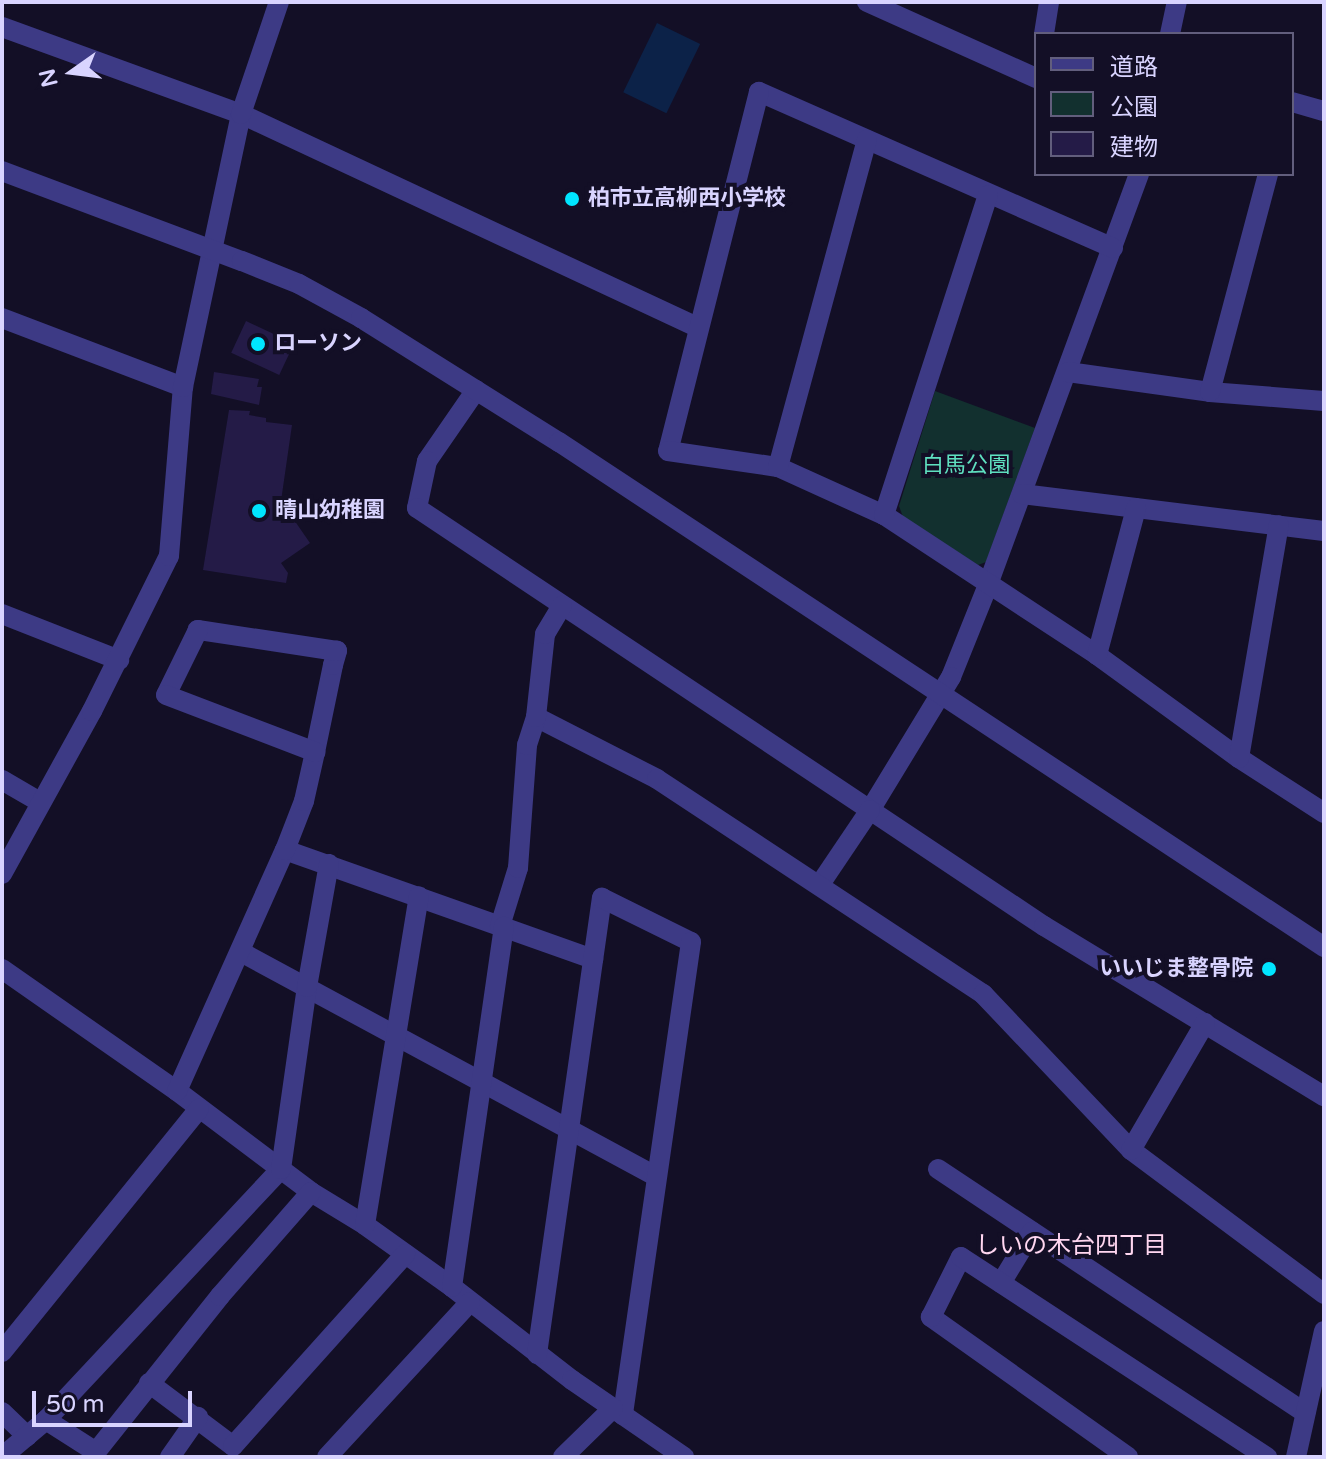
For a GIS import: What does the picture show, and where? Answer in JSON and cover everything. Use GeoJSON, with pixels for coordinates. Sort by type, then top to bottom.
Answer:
{"type":"FeatureCollection","features":[{"type":"Feature","properties":{"kind":"street"},"geometry":{"type":"LineString","coordinates":[[2,874],[119,660],[169,556],[183,387],[241,114],[279,2]]}},
{"type":"Feature","properties":{"kind":"street"},"geometry":{"type":"LineString","coordinates":[[867,2],[1034,77]]}},
{"type":"Feature","properties":{"kind":"street"},"geometry":{"type":"LineString","coordinates":[[1044,32],[1049,2]]}},
{"type":"Feature","properties":{"kind":"street"},"geometry":{"type":"LineString","coordinates":[[1170,32],[1177,2]]}},
{"type":"Feature","properties":{"kind":"street"},"geometry":{"type":"LineString","coordinates":[[2,27],[241,114],[697,327]]}},
{"type":"Feature","properties":{"kind":"street"},"geometry":{"type":"LineString","coordinates":[[1113,248],[759,92],[668,451],[778,467],[884,515],[1097,655],[1239,758],[1324,813]]}},
{"type":"Feature","properties":{"kind":"street"},"geometry":{"type":"LineString","coordinates":[[1294,103],[1324,111]]}},
{"type":"Feature","properties":{"kind":"street"},"geometry":{"type":"LineString","coordinates":[[778,467],[867,140]]}},
{"type":"Feature","properties":{"kind":"street"},"geometry":{"type":"LineString","coordinates":[[2,171],[214,250],[299,284],[336,304],[476,390],[1324,947]]}},
{"type":"Feature","properties":{"kind":"street"},"geometry":{"type":"LineString","coordinates":[[820,884],[943,694],[988,585],[1138,176]]}},
{"type":"Feature","properties":{"kind":"street"},"geometry":{"type":"LineString","coordinates":[[1210,392],[1267,176]]}},
{"type":"Feature","properties":{"kind":"street"},"geometry":{"type":"LineString","coordinates":[[884,515],[988,195]]}},
{"type":"Feature","properties":{"kind":"street"},"geometry":{"type":"LineString","coordinates":[[2,318],[183,387]]}},
{"type":"Feature","properties":{"kind":"street"},"geometry":{"type":"LineString","coordinates":[[1068,372],[1210,392],[1324,401]]}},
{"type":"Feature","properties":{"kind":"street"},"geometry":{"type":"LineString","coordinates":[[476,390],[427,461],[417,508],[1044,926],[1324,1096]]}},
{"type":"Feature","properties":{"kind":"street"},"geometry":{"type":"LineString","coordinates":[[1022,494],[1324,531]]}},
{"type":"Feature","properties":{"kind":"street"},"geometry":{"type":"LineString","coordinates":[[1097,655],[1136,508]]}},
{"type":"Feature","properties":{"kind":"street"},"geometry":{"type":"LineString","coordinates":[[1239,758],[1279,525]]}},
{"type":"Feature","properties":{"kind":"street"},"geometry":{"type":"LineString","coordinates":[[452,1287],[502,926],[518,868],[527,745],[536,717],[545,634],[562,606]]}},
{"type":"Feature","properties":{"kind":"street"},"geometry":{"type":"LineString","coordinates":[[2,614],[119,660]]}},
{"type":"Feature","properties":{"kind":"street"},"geometry":{"type":"LineString","coordinates":[[177,1091],[241,952],[304,801],[315,752],[337,651],[198,630],[166,695],[315,752]]}},
{"type":"Feature","properties":{"kind":"street"},"geometry":{"type":"LineString","coordinates":[[536,717],[657,779],[983,994],[1131,1150],[1324,1294]]}},
{"type":"Feature","properties":{"kind":"street"},"geometry":{"type":"LineString","coordinates":[[2,780],[40,802]]}},
{"type":"Feature","properties":{"kind":"street"},"geometry":{"type":"LineString","coordinates":[[285,850],[593,959]]}},
{"type":"Feature","properties":{"kind":"street"},"geometry":{"type":"LineString","coordinates":[[2,1457],[46,1420],[281,1169],[307,987],[329,864]]}},
{"type":"Feature","properties":{"kind":"street"},"geometry":{"type":"LineString","coordinates":[[365,1225],[419,896]]}},
{"type":"Feature","properties":{"kind":"street"},"geometry":{"type":"LineString","coordinates":[[537,1354],[602,898],[691,942],[618,1412],[563,1457]]}},
{"type":"Feature","properties":{"kind":"street"},"geometry":{"type":"LineString","coordinates":[[241,952],[656,1176]]}},
{"type":"Feature","properties":{"kind":"street"},"geometry":{"type":"LineString","coordinates":[[2,969],[177,1091],[311,1192],[365,1225],[452,1287],[537,1354],[684,1457]]}},
{"type":"Feature","properties":{"kind":"street"},"geometry":{"type":"LineString","coordinates":[[1131,1150],[1205,1023]]}},
{"type":"Feature","properties":{"kind":"street"},"geometry":{"type":"LineString","coordinates":[[2,1352],[199,1109]]}},
{"type":"Feature","properties":{"kind":"street"},"geometry":{"type":"LineString","coordinates":[[938,1169],[1305,1413]]}},
{"type":"Feature","properties":{"kind":"street"},"geometry":{"type":"LineString","coordinates":[[46,1420],[94,1454],[149,1383],[311,1192]]}},
{"type":"Feature","properties":{"kind":"street"},"geometry":{"type":"LineString","coordinates":[[1001,1283],[1032,1232]]}},
{"type":"Feature","properties":{"kind":"street"},"geometry":{"type":"LineString","coordinates":[[149,1383],[233,1446],[405,1254]]}},
{"type":"Feature","properties":{"kind":"street"},"geometry":{"type":"LineString","coordinates":[[1128,1457],[931,1317],[961,1257],[1267,1457]]}},
{"type":"Feature","properties":{"kind":"street"},"geometry":{"type":"LineString","coordinates":[[327,1457],[470,1302]]}},
{"type":"Feature","properties":{"kind":"street"},"geometry":{"type":"LineString","coordinates":[[1296,1457],[1324,1331]]}},
{"type":"Feature","properties":{"kind":"street"},"geometry":{"type":"LineString","coordinates":[[2,1412],[27,1436]]}},
{"type":"Feature","properties":{"kind":"street"},"geometry":{"type":"LineString","coordinates":[[170,1457],[198,1417]]}},
{"type":"Feature","properties":{"kind":"green space","name":"白馬公園"},"geometry":{"type":"Polygon","coordinates":[[[935,391],[1035,428],[986,562],[978,565],[903,517],[899,506],[935,391]]]}},
{"type":"Feature","properties":{"kind":"water"},"geometry":{"type":"Polygon","coordinates":[[[657,23],[700,44],[666,113],[623,92],[657,23]]]}},
{"type":"Feature","properties":{"kind":"building"},"geometry":{"type":"Polygon","coordinates":[[[246,321],[294,343],[279,375],[231,353],[246,321]]]}},
{"type":"Feature","properties":{"kind":"building"},"geometry":{"type":"Polygon","coordinates":[[[214,372],[259,379],[257,387],[262,387],[259,405],[211,394],[214,372]]]}},
{"type":"Feature","properties":{"kind":"building"},"geometry":{"type":"Polygon","coordinates":[[[229,410],[250,411],[249,415],[266,418],[266,422],[292,425],[281,501],[310,543],[281,563],[288,573],[286,583],[203,570],[229,410]]]}},
{"type":"Feature","properties":{"kind":"place","name":"柏市立高柳西小学校"},"geometry":{"type":"Point","coordinates":[572,199]}},
{"type":"Feature","properties":{"kind":"place","name":"ローソン"},"geometry":{"type":"Point","coordinates":[258,344]}},
{"type":"Feature","properties":{"kind":"place","name":"晴山幼稚園"},"geometry":{"type":"Point","coordinates":[259,511]}},
{"type":"Feature","properties":{"kind":"place","name":"いいじま整骨院"},"geometry":{"type":"Point","coordinates":[1269,969]}},
{"type":"Feature","properties":{"kind":"district","name":"しいの木台四丁目"},"geometry":{"type":"Point","coordinates":[1071,1246]}}]}
